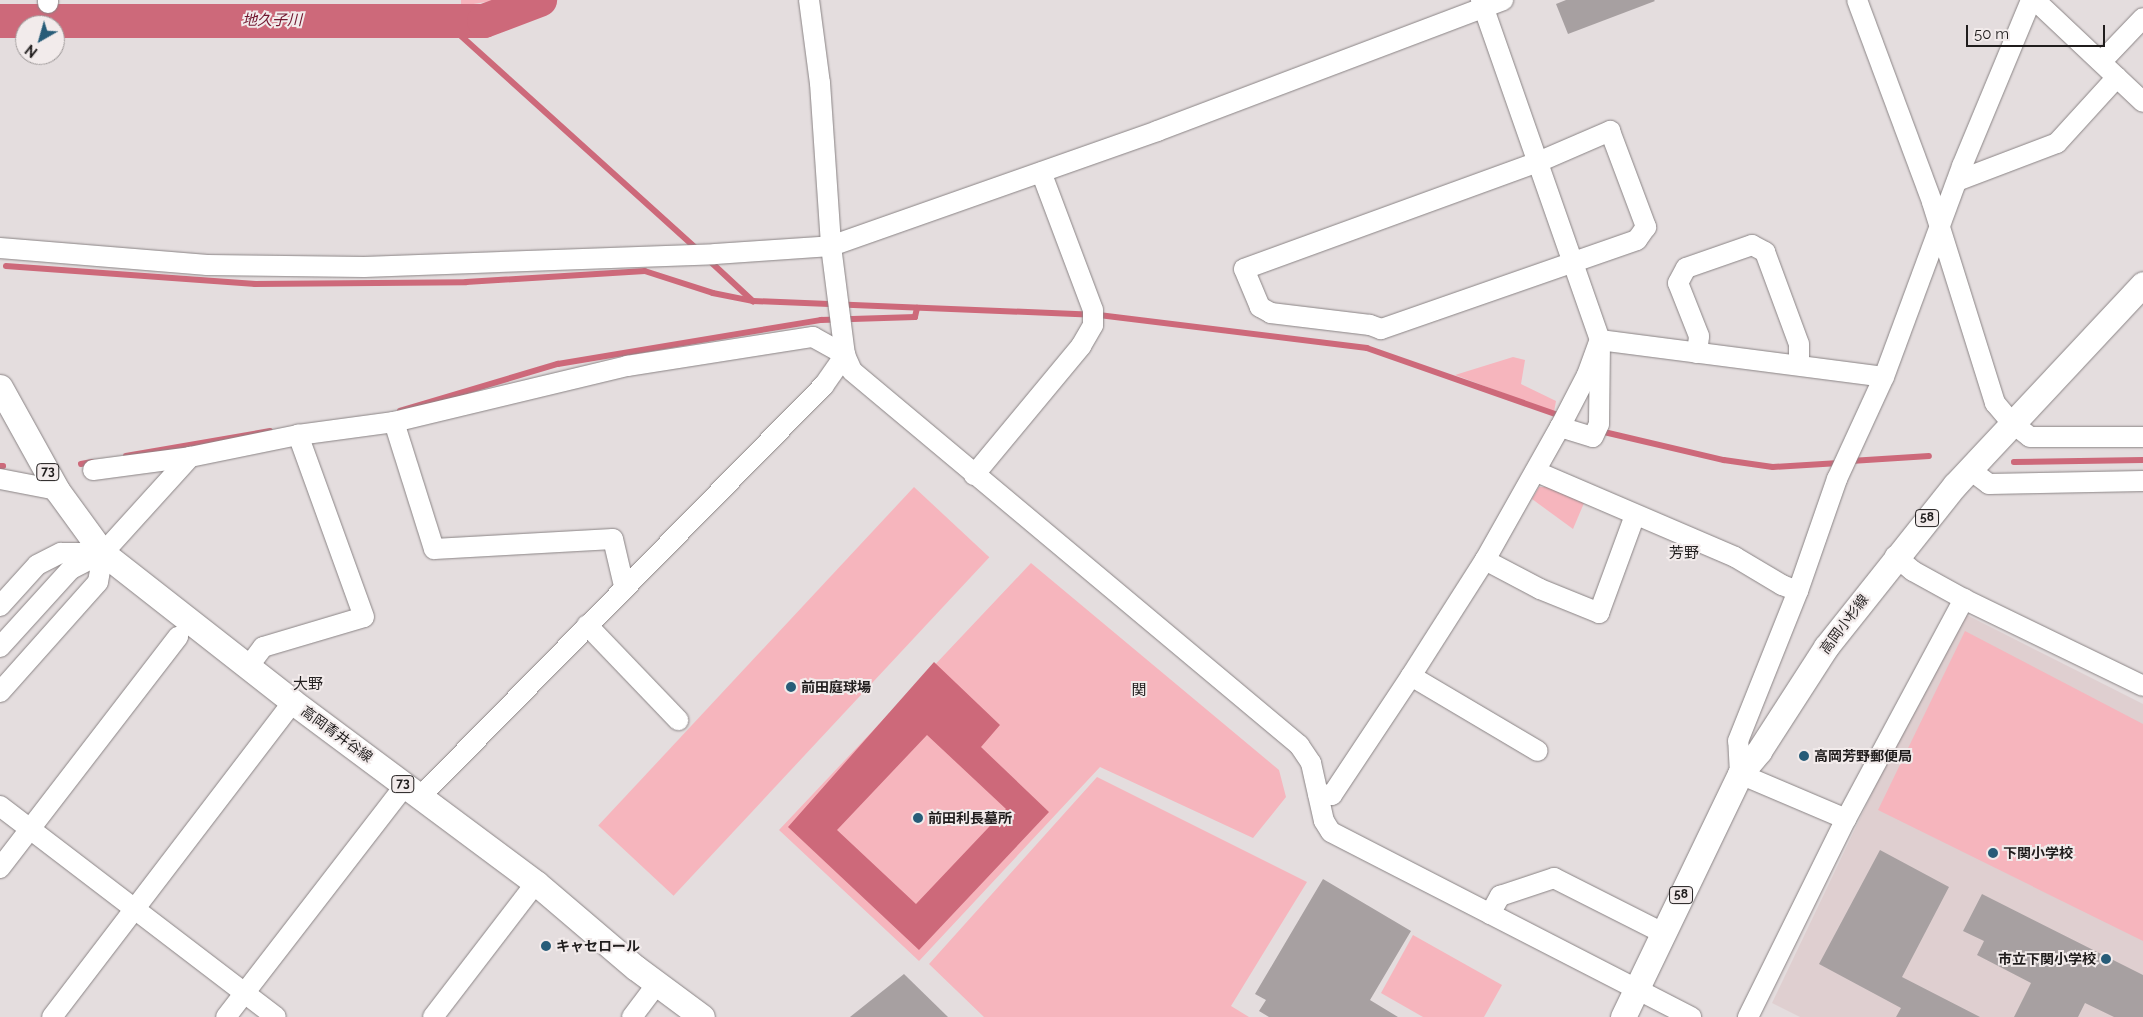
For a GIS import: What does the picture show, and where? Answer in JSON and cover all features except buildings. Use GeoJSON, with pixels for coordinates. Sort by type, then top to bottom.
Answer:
{"type":"FeatureCollection","features":[{"type":"Feature","properties":{"kind":"main road","name":"高岡小杉線"},"geometry":{"type":"LineString","coordinates":[[1623,1017],[1740,774],[1759,751],[1826,647],[1895,556],[1969,469],[2011,422],[2143,284]]}},
{"type":"Feature","properties":{"kind":"main road","name":"高岡青井谷線"},"geometry":{"type":"LineString","coordinates":[[0,387],[58,490],[103,553],[293,702],[414,790],[536,884],[657,984],[702,1017]]}},
{"type":"Feature","properties":{"kind":"street"},"geometry":{"type":"LineString","coordinates":[[809,0],[820,83],[831,246],[845,354],[852,371],[974,475],[1300,745],[1311,763],[1324,821],[1331,832],[1691,1017]]}},
{"type":"Feature","properties":{"kind":"street"},"geometry":{"type":"LineString","coordinates":[[0,248],[207,265],[364,267],[674,254],[715,254],[831,246],[1041,172],[1482,3],[1502,0]]}},
{"type":"Feature","properties":{"kind":"street"},"geometry":{"type":"LineString","coordinates":[[1857,0],[1941,228],[1995,403],[2011,422],[2030,436],[2143,437]]}},
{"type":"Feature","properties":{"kind":"street"},"geometry":{"type":"LineString","coordinates":[[1846,819],[1740,774],[1738,741],[1798,590],[1837,479],[1855,434],[1884,377],[1957,182],[2031,0],[2102,62],[2143,102]]}},
{"type":"Feature","properties":{"kind":"street"},"geometry":{"type":"LineString","coordinates":[[1482,3],[1536,163],[1600,340],[1596,429],[1564,420]]}},
{"type":"Feature","properties":{"kind":"street"},"geometry":{"type":"LineString","coordinates":[[2102,62],[2143,18]]}},
{"type":"Feature","properties":{"kind":"street"},"geometry":{"type":"LineString","coordinates":[[1957,182],[2057,143],[2117,77]]}},
{"type":"Feature","properties":{"kind":"street"},"geometry":{"type":"LineString","coordinates":[[1610,132],[1646,227],[1637,240],[1573,262],[1380,329],[1370,324],[1270,313],[1260,307],[1244,269],[1536,163],[1610,132]]}},
{"type":"Feature","properties":{"kind":"street"},"geometry":{"type":"LineString","coordinates":[[974,475],[1082,346],[1093,318],[1041,172]]}},
{"type":"Feature","properties":{"kind":"street"},"geometry":{"type":"LineString","coordinates":[[1697,353],[1698,336],[1678,283],[1686,268],[1752,245],[1765,252],[1799,344],[1799,365]]}},
{"type":"Feature","properties":{"kind":"street"},"geometry":{"type":"LineString","coordinates":[[94,470],[190,457],[298,435],[394,422],[598,371],[813,337],[845,354]]}},
{"type":"Feature","properties":{"kind":"street"},"geometry":{"type":"LineString","coordinates":[[1600,340],[1884,377]]}},
{"type":"Feature","properties":{"kind":"street"},"geometry":{"type":"LineString","coordinates":[[1318,794],[1332,795],[1485,560],[1537,472],[1564,420],[1600,340]]}},
{"type":"Feature","properties":{"kind":"street"},"geometry":{"type":"LineString","coordinates":[[226,1017],[414,790],[587,624],[824,384],[845,354]]}},
{"type":"Feature","properties":{"kind":"street"},"geometry":{"type":"LineString","coordinates":[[394,422],[434,549],[613,540],[624,586]]}},
{"type":"Feature","properties":{"kind":"street"},"geometry":{"type":"LineString","coordinates":[[248,667],[264,647],[364,617],[298,435]]}},
{"type":"Feature","properties":{"kind":"street"},"geometry":{"type":"LineString","coordinates":[[0,647],[71,569],[103,553],[190,457]]}},
{"type":"Feature","properties":{"kind":"street"},"geometry":{"type":"LineString","coordinates":[[1969,469],[1988,484],[2143,481]]}},
{"type":"Feature","properties":{"kind":"street"},"geometry":{"type":"LineString","coordinates":[[1537,472],[1735,557],[1782,585],[1798,590]]}},
{"type":"Feature","properties":{"kind":"street"},"geometry":{"type":"LineString","coordinates":[[0,479],[58,490]]}},
{"type":"Feature","properties":{"kind":"street"},"geometry":{"type":"LineString","coordinates":[[1485,560],[1540,589],[1599,613],[1635,515]]}},
{"type":"Feature","properties":{"kind":"street"},"geometry":{"type":"LineString","coordinates":[[0,606],[37,565],[60,553],[103,553]]}},
{"type":"Feature","properties":{"kind":"street"},"geometry":{"type":"LineString","coordinates":[[0,692],[98,582],[103,553]]}},
{"type":"Feature","properties":{"kind":"street"},"geometry":{"type":"LineString","coordinates":[[1895,556],[1913,571],[1964,599],[2143,686]]}},
{"type":"Feature","properties":{"kind":"street"},"geometry":{"type":"LineString","coordinates":[[1748,1017],[1846,819],[1964,599]]}},
{"type":"Feature","properties":{"kind":"street"},"geometry":{"type":"LineString","coordinates":[[587,624],[678,720]]}},
{"type":"Feature","properties":{"kind":"street"},"geometry":{"type":"LineString","coordinates":[[0,868],[178,637]]}},
{"type":"Feature","properties":{"kind":"street"},"geometry":{"type":"LineString","coordinates":[[1411,676],[1538,751]]}},
{"type":"Feature","properties":{"kind":"street"},"geometry":{"type":"LineString","coordinates":[[52,1017],[293,702]]}},
{"type":"Feature","properties":{"kind":"street"},"geometry":{"type":"LineString","coordinates":[[0,806],[276,1017]]}},
{"type":"Feature","properties":{"kind":"street"},"geometry":{"type":"LineString","coordinates":[[1490,914],[1500,896],[1554,878],[1663,934]]}},
{"type":"Feature","properties":{"kind":"street"},"geometry":{"type":"LineString","coordinates":[[433,1017],[536,884]]}},
{"type":"Feature","properties":{"kind":"street"},"geometry":{"type":"LineString","coordinates":[[632,1017],[657,984]]}},
{"type":"Feature","properties":{"kind":"shaded area"},"geometry":{"type":"Polygon","coordinates":[[[461,0],[498,0],[461,6],[461,0]]]}},
{"type":"Feature","properties":{"kind":"shaded area"},"geometry":{"type":"Polygon","coordinates":[[[1513,357],[1525,360],[1521,384],[1556,401],[1554,412],[1455,375],[1513,357]]]}},
{"type":"Feature","properties":{"kind":"shaded area","name":"前田庭球場"},"geometry":{"type":"Polygon","coordinates":[[[914,487],[989,557],[674,896],[598,826],[914,487]]]}},
{"type":"Feature","properties":{"kind":"shaded area"},"geometry":{"type":"Polygon","coordinates":[[[1539,487],[1548,487],[1584,503],[1573,529],[1532,499],[1539,487]]]}},
{"type":"Feature","properties":{"kind":"shaded area"},"geometry":{"type":"Polygon","coordinates":[[[1031,563],[1279,770],[1286,797],[1253,838],[1100,767],[919,961],[779,830],[1031,563]]]}},
{"type":"Feature","properties":{"kind":"shaded area","name":"下関小学校"},"geometry":{"type":"Polygon","coordinates":[[[1959,611],[2143,704],[2143,1017],[1800,1017],[1772,1003],[1959,611]]]}},
{"type":"Feature","properties":{"kind":"shaded area"},"geometry":{"type":"Polygon","coordinates":[[[1965,631],[2143,724],[2143,941],[1878,810],[1965,631]]]}},
{"type":"Feature","properties":{"kind":"shaded area"},"geometry":{"type":"Polygon","coordinates":[[[934,662],[1000,725],[981,747],[1049,812],[919,950],[788,827],[934,662]],[[927,735],[837,830],[916,904],[1006,809],[927,735]]]}},
{"type":"Feature","properties":{"kind":"shaded area"},"geometry":{"type":"Polygon","coordinates":[[[1097,777],[1307,882],[1231,1006],[1249,1017],[984,1017],[929,964],[1097,777]]]}},
{"type":"Feature","properties":{"kind":"shaded area"},"geometry":{"type":"Polygon","coordinates":[[[1413,935],[1502,985],[1484,1017],[1423,1017],[1381,993],[1413,935]]]}},
{"type":"Feature","properties":{"kind":"waterway","name":"地久子川"},"geometry":{"type":"LineString","coordinates":[[0,21],[484,21],[540,0]]}},
{"type":"Feature","properties":{"kind":"waterway"},"geometry":{"type":"LineString","coordinates":[[446,22],[698,250]]}},
{"type":"Feature","properties":{"kind":"waterway"},"geometry":{"type":"LineString","coordinates":[[708,259],[753,301],[1099,315],[1367,348],[1561,416]]}},
{"type":"Feature","properties":{"kind":"waterway"},"geometry":{"type":"LineString","coordinates":[[6,266],[255,284],[466,282],[645,271],[713,293],[753,301]]}},
{"type":"Feature","properties":{"kind":"waterway"},"geometry":{"type":"LineString","coordinates":[[400,411],[558,364],[821,320],[915,317],[917,308]]}},
{"type":"Feature","properties":{"kind":"waterway"},"geometry":{"type":"LineString","coordinates":[[126,456],[270,431]]}},
{"type":"Feature","properties":{"kind":"waterway"},"geometry":{"type":"LineString","coordinates":[[1600,431],[1724,460],[1773,467],[1839,463]]}},
{"type":"Feature","properties":{"kind":"waterway"},"geometry":{"type":"LineString","coordinates":[[1851,461],[1929,456]]}},
{"type":"Feature","properties":{"kind":"waterway"},"geometry":{"type":"LineString","coordinates":[[2014,462],[2143,460]]}},
{"type":"Feature","properties":{"kind":"waterway"},"geometry":{"type":"LineString","coordinates":[[81,464],[92,462]]}},
{"type":"Feature","properties":{"kind":"place","name":"前田庭球場"},"geometry":{"type":"Point","coordinates":[791,687]}},
{"type":"Feature","properties":{"kind":"place","name":"高岡芳野郵便局"},"geometry":{"type":"Point","coordinates":[1804,756]}},
{"type":"Feature","properties":{"kind":"place","name":"前田利長墓所"},"geometry":{"type":"Point","coordinates":[918,818]}},
{"type":"Feature","properties":{"kind":"place","name":"下関小学校"},"geometry":{"type":"Point","coordinates":[1993,853]}},
{"type":"Feature","properties":{"kind":"place","name":"キャセロール"},"geometry":{"type":"Point","coordinates":[546,946]}},
{"type":"Feature","properties":{"kind":"place","name":"市立下関小学校"},"geometry":{"type":"Point","coordinates":[2106,959]}},
{"type":"Feature","properties":{"kind":"district","name":"芳野"},"geometry":{"type":"Point","coordinates":[1684,554]}},
{"type":"Feature","properties":{"kind":"district","name":"大野"},"geometry":{"type":"Point","coordinates":[308,685]}},
{"type":"Feature","properties":{"kind":"district","name":"関"},"geometry":{"type":"Point","coordinates":[1139,691]}}]}
